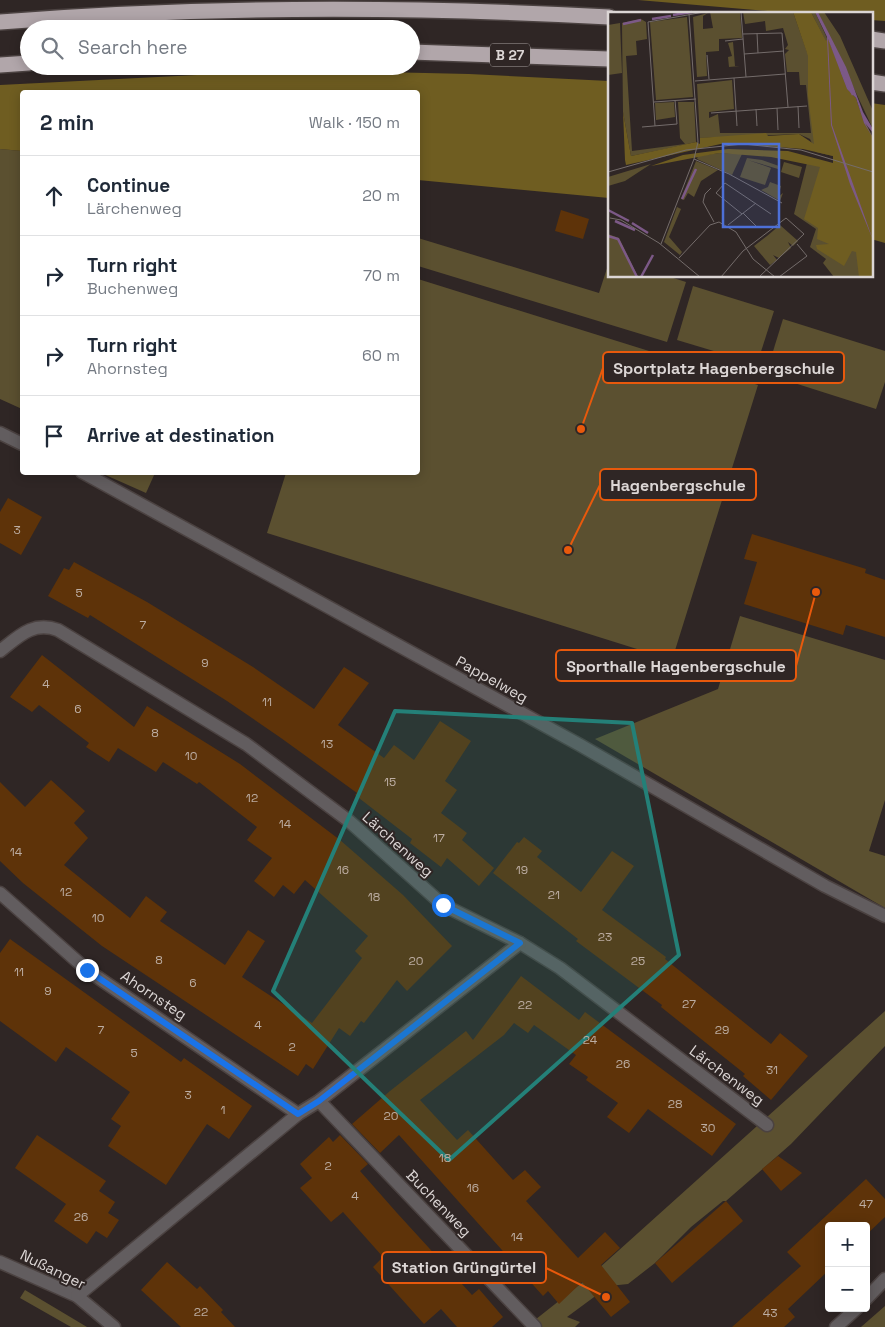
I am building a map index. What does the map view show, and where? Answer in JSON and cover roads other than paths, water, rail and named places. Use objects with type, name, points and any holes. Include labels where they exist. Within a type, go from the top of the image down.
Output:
[{"type":"highway","points":[[28,20],[127,13],[299,9],[455,10],[608,17]]},
{"type":"highway","points":[[0,22],[20,21]]},
{"type":"highway","points":[[872,39],[885,41]]},
{"type":"highway","name":"B 27","points":[[420,52],[608,59]]},
{"type":"highway","points":[[0,65],[20,63]]},
{"type":"highway","points":[[872,82],[885,84]]},
{"type":"street","points":[[0,433],[20,443]]},
{"type":"street","name":"Pappelweg","points":[[87,475],[580,745],[825,886],[885,916]]},
{"type":"street","name":"Lärchenweg","points":[[0,651],[29,630],[38,626],[58,630],[246,744],[349,821],[443,905],[520,943],[560,968],[767,1126]]},
{"type":"street","name":"Ahornsteg","points":[[0,894],[87,970],[298,1114]]},
{"type":"street","points":[[77,1296],[298,1114],[319,1101],[520,943]]},
{"type":"street","name":"Buchenweg","points":[[319,1101],[535,1327]]},
{"type":"street","name":"Nußanger","points":[[0,1262],[77,1296],[114,1327]]},
{"type":"street","points":[[870,1295],[885,1279]]},
{"type":"street","points":[[836,1327],[853,1312]]},
{"type":"place","name":"Sportplatz Hagenbergschule","points":[[581,429]]},
{"type":"place","name":"Hagenbergschule","points":[[568,550]]},
{"type":"place","name":"Sporthalle Hagenbergschule","points":[[816,592]]},
{"type":"place","name":"Station Grüngürtel","points":[[606,1297]]}]
